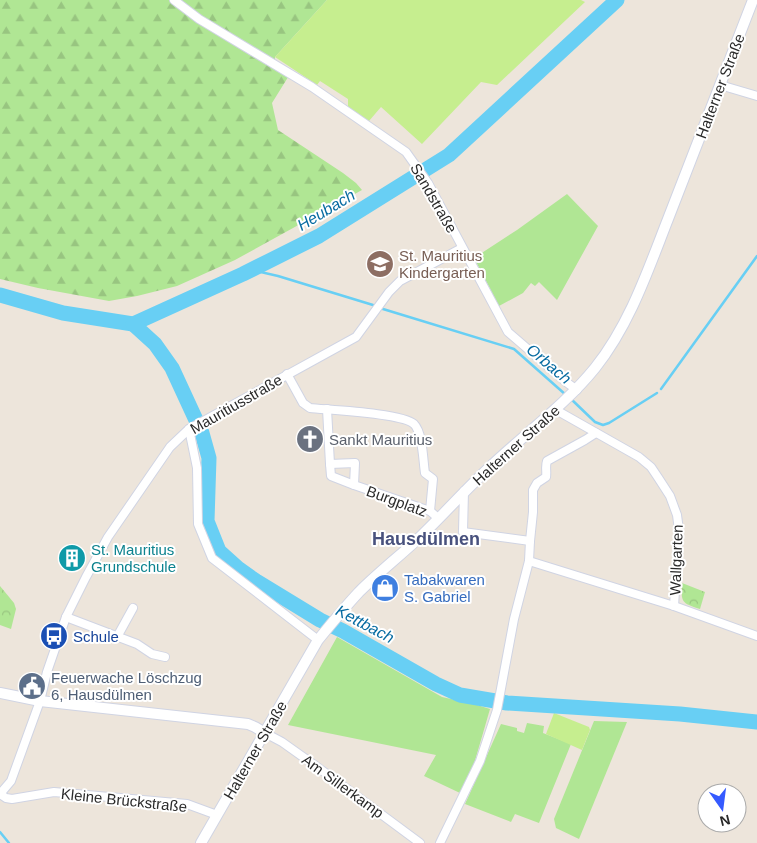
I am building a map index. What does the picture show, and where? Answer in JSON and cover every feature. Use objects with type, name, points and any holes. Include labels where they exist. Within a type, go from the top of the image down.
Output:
[{"type":"main road","name":"Halterner Straße","points":[[201,843],[321,637],[335,619],[363,588],[421,536],[464,491],[575,392],[605,355],[638,294],[676,201],[752,0]]},
{"type":"main road","points":[[0,693],[40,701],[248,724],[265,732]]},
{"type":"street","name":"Sandstraße","points":[[174,0],[199,19],[312,87],[406,152],[428,183],[508,332],[575,392]]},
{"type":"street","points":[[720,85],[757,96]]},
{"type":"street","name":"Mauritiusstraße","points":[[0,794],[10,781],[40,701],[47,672],[66,617],[108,537],[170,447],[191,428],[356,337],[400,281],[462,248]]},
{"type":"street","points":[[287,374],[303,403],[310,408],[393,416],[413,424],[420,433],[424,473],[433,479],[430,511]]},
{"type":"street","points":[[327,410],[330,464]]},
{"type":"street","name":"Wallgarten","points":[[556,410],[639,457],[651,467],[670,496],[677,515],[679,530],[674,606]]},
{"type":"street","points":[[191,428],[197,468],[198,524],[212,558],[321,637]]},
{"type":"street","points":[[440,843],[480,761],[497,710],[514,619],[529,561],[533,490],[537,483],[546,477],[545,466],[547,461],[596,433]]},
{"type":"street","name":"Burgplatz","points":[[354,486],[355,463],[330,464],[332,476],[354,486],[430,511],[438,518]]},
{"type":"street","points":[[464,491],[463,532],[530,541]]},
{"type":"street","name":"Wallgarten","points":[[529,561],[674,606],[757,636]]},
{"type":"street","points":[[117,637],[133,608]]},
{"type":"street","points":[[66,617],[137,644],[152,654],[165,657]]},
{"type":"street","name":"Am Sillerkamp","points":[[265,732],[327,774],[420,843]]},
{"type":"street","name":"Kleine Brückstraße","points":[[0,794],[12,799],[54,792],[187,804],[217,815]]},
{"type":"green space","points":[[0,0],[327,0],[275,57],[275,64],[290,74],[272,103],[278,130],[343,173],[362,190],[235,260],[177,286],[137,296],[109,301],[0,279]]},
{"type":"green space","points":[[327,0],[581,0],[585,2],[497,85],[481,82],[422,144],[381,107],[369,121],[348,108],[348,99],[320,81],[317,85],[275,57]]},
{"type":"green space","points":[[567,194],[598,226],[557,300],[539,282],[535,286],[531,283],[523,293],[499,306],[474,258]]},
{"type":"green space","points":[[682,583],[705,592],[700,609],[684,601],[682,598]]},
{"type":"green space","points":[[0,586],[14,603],[16,609],[11,629],[0,625]]},
{"type":"green space","points":[[337,637],[442,697],[490,709],[474,764],[460,793],[424,776],[436,755],[288,725]]},
{"type":"green space","points":[[554,713],[589,727],[590,730],[582,750],[546,734]]},
{"type":"green space","points":[[594,721],[627,722],[579,839],[556,828],[554,819]]},
{"type":"green space","points":[[527,723],[544,726],[543,733],[571,744],[539,823],[515,814],[511,822],[465,804],[501,724],[517,728],[517,731],[524,733]]},
{"type":"waterway","name":"Heubach","points":[[0,295],[63,313],[133,324],[243,274],[319,236],[449,155],[617,0]]},
{"type":"waterway","name":"Orbach","points":[[661,389],[757,256]]},
{"type":"waterway","name":"Orbach","points":[[252,270],[373,305]]},
{"type":"waterway","name":"Orbach","points":[[383,309],[514,349],[566,395]]},
{"type":"waterway","name":"Kettbach","points":[[133,324],[155,344],[172,368],[202,433],[209,458],[207,521],[219,551],[256,581],[320,620],[436,684],[460,695],[507,703],[680,714],[757,722]]},
{"type":"waterway","name":"Orbach","points":[[570,398],[595,422],[603,425],[657,393]]},
{"type":"waterway","points":[[0,832],[9,843]]},
{"type":"place","name":"St. Mauritius Kindergarten","points":[[380,264]]},
{"type":"place","name":"Sankt Mauritius","points":[[310,439]]},
{"type":"place","name":"St. Mauritius Grundschule","points":[[72,558]]},
{"type":"place","name":"Tabakwaren S. Gabriel","points":[[385,588]]},
{"type":"place","name":"Schule","points":[[54,636]]},
{"type":"place","name":"Feuerwache Löschzug 6, Hausdülmen","points":[[32,686]]},
{"type":"district","name":"Hausdülmen","points":[[426,539]]}]
